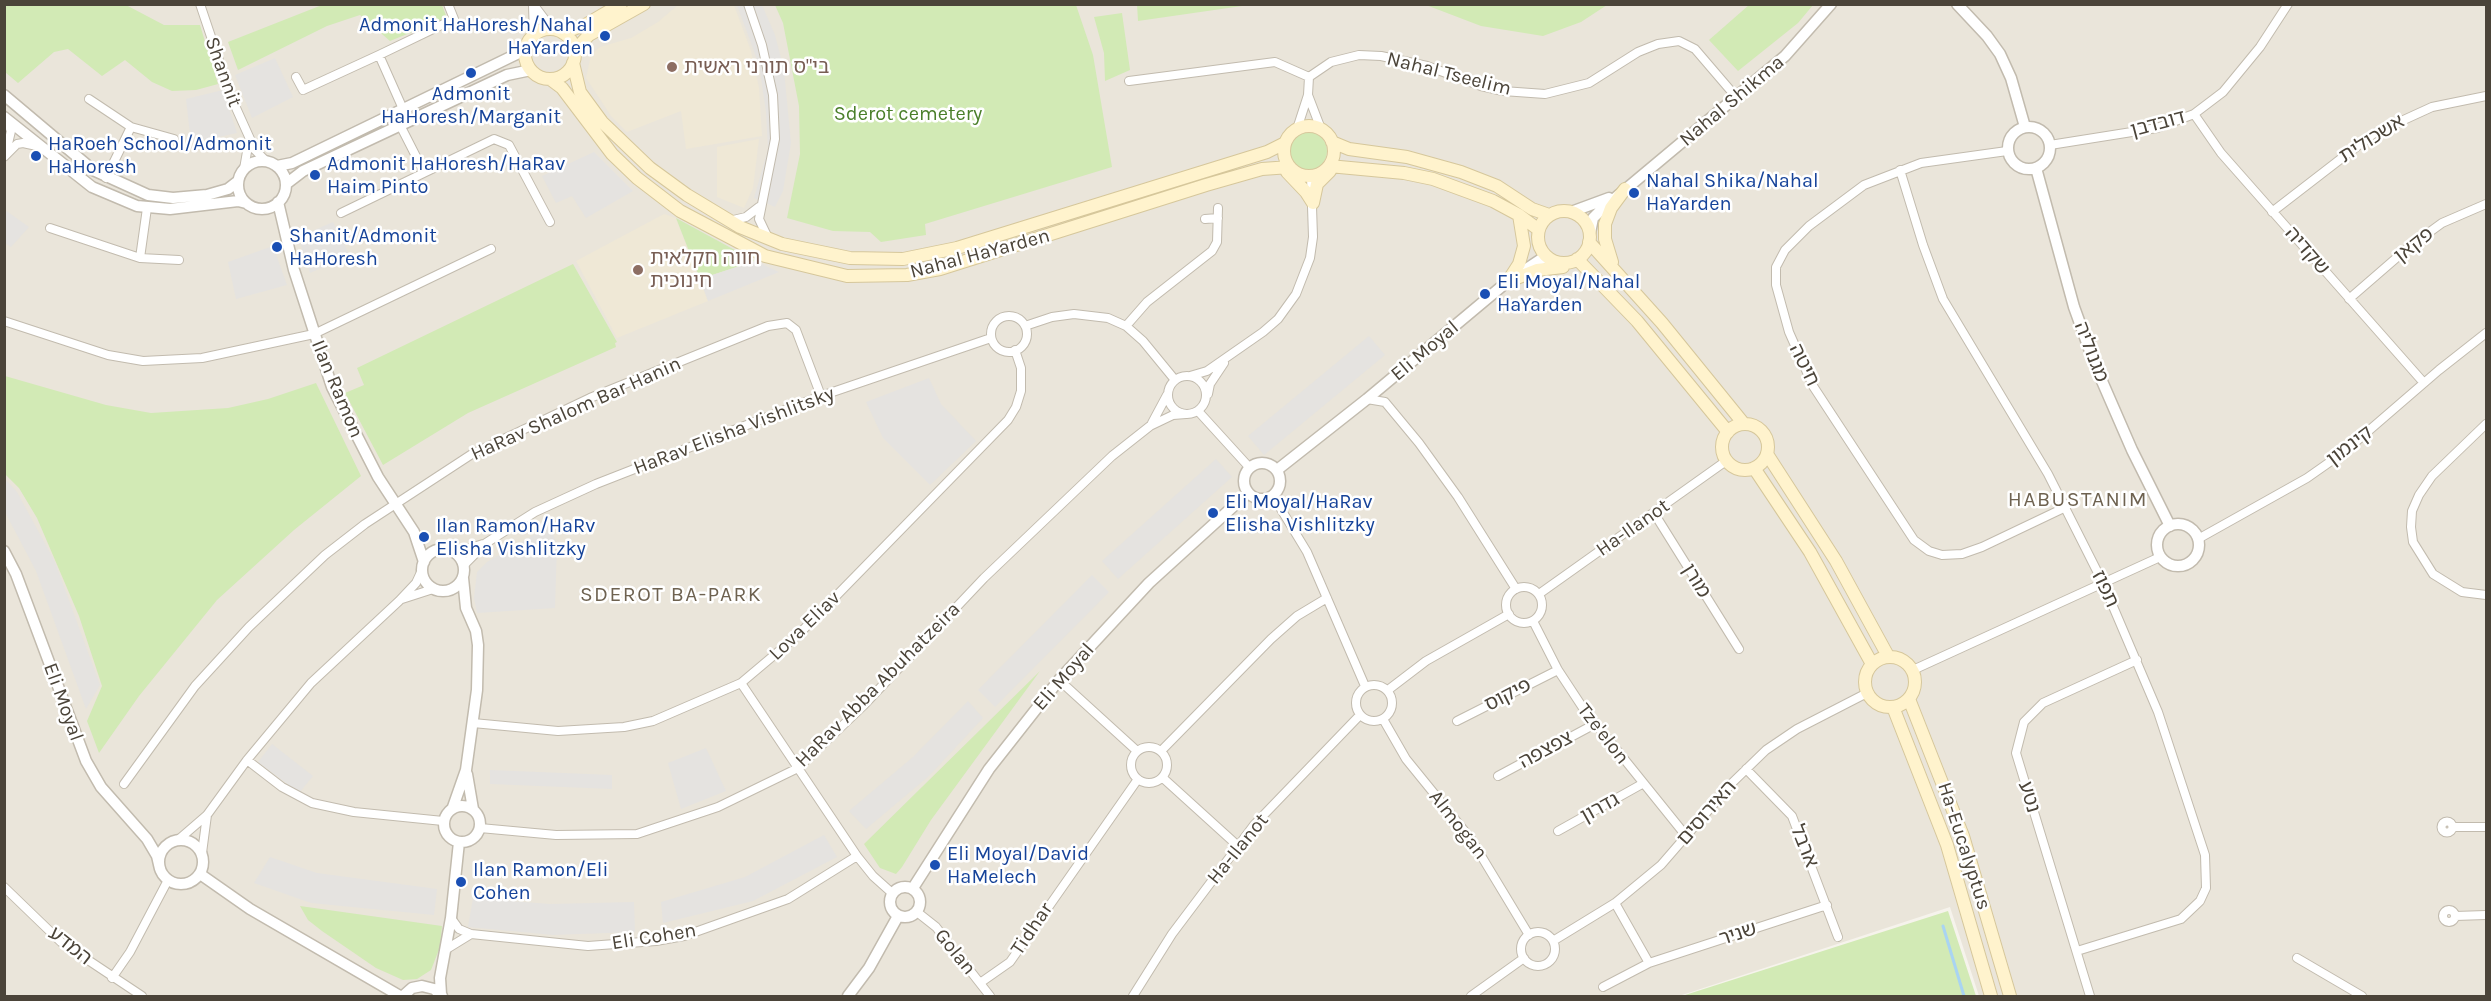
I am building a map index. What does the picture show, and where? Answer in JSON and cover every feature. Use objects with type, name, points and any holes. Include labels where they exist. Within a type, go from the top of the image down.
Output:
[{"type":"main road","points":[[621,4],[587,24],[534,35],[525,50],[531,70],[541,77],[550,79],[564,74],[589,35],[644,4]]},
{"type":"main road","points":[[557,31],[569,38],[574,57]]},
{"type":"main road","name":"Nahal HaYarden","points":[[574,57],[580,92],[602,122],[630,150],[680,191],[729,221],[768,238],[805,251],[850,258],[903,259],[927,256],[1267,152],[1286,143]]},
{"type":"main road","name":"Nahal HaYarden","points":[[550,79],[562,88],[612,154],[637,178],[680,211],[765,256],[847,276],[899,276],[940,269],[1206,184],[1262,169],[1285,167]]},
{"type":"main road","points":[[1313,126],[1322,129],[1332,142],[1334,155],[1332,167],[1317,184],[1313,203],[1285,167],[1286,143],[1297,129],[1313,126]]},
{"type":"main road","points":[[1332,142],[1349,149],[1407,157],[1461,172],[1497,186],[1532,209],[1549,215],[1571,212],[1584,221],[1590,237],[1744,424],[1761,430],[1768,443],[1764,461],[1754,468],[1739,470],[1726,462],[1722,443],[1728,432],[1744,424]]},
{"type":"main road","points":[[1285,167],[1311,176],[1332,167],[1404,172],[1433,179],[1493,201],[1519,215],[1539,230]]},
{"type":"main road","points":[[1617,271],[1607,251],[1605,224],[1611,208],[1625,189]]},
{"type":"main road","points":[[1507,282],[1517,268],[1524,246],[1519,215]]},
{"type":"main road","points":[[1549,215],[1539,230],[1538,244],[1546,256],[1564,263],[1577,259],[1585,251],[1590,237]]},
{"type":"main road","points":[[1577,259],[1637,321],[1728,432]]},
{"type":"main road","points":[[1507,282],[1553,267],[1572,266],[1592,274]]},
{"type":"main road","points":[[1767,454],[1836,561],[1888,657]]},
{"type":"main road","points":[[1754,468],[1810,552],[1872,663]]},
{"type":"main road","points":[[1888,657],[1901,658],[1913,670],[1916,684],[1909,699],[1893,707],[1878,704],[1867,693],[1865,677],[1872,663],[1888,657]]},
{"type":"main road","name":"Ha-Eucalyptus","points":[[1909,699],[1963,836],[2010,996]]},
{"type":"main road","name":"Ha-Eucalyptus","points":[[1893,707],[1947,845],[1991,996]]},
{"type":"street","name":"Shannit","points":[[200,4],[232,99],[249,139],[266,161]]},
{"type":"street","points":[[296,77],[303,90],[454,19],[448,4]]},
{"type":"street","points":[[534,35],[533,4],[557,31]]},
{"type":"street","points":[[748,4],[764,54],[775,117],[772,157],[759,219],[768,238]]},
{"type":"street","name":"Nahal Shikma","points":[[1590,237],[1593,218],[1737,98],[1793,48],[1832,4]]},
{"type":"street","points":[[1957,4],[1987,36],[2000,54],[2011,78],[2025,127]]},
{"type":"street","name":"דובדבן","points":[[2050,145],[2157,128],[2194,114],[2223,92],[2260,47],[2288,4]]},
{"type":"street","name":"Nahal Tseelim","points":[[1309,77],[1331,62],[1359,55],[1381,56],[1436,68],[1482,86],[1503,91],[1545,93],[1568,90],[1589,83],[1638,52],[1658,44],[1679,41],[1695,49],[1737,98]]},
{"type":"street","points":[[277,166],[292,163],[525,50]]},
{"type":"street","points":[[378,55],[403,109]]},
{"type":"street","points":[[1129,81],[1275,62],[1309,77],[1308,95],[1297,129]]},
{"type":"street","points":[[5,118],[92,187],[109,196],[147,208],[197,207],[238,201],[262,209],[278,202],[286,184],[303,171],[507,75],[531,70]]},
{"type":"street","points":[[4,95],[75,156],[106,178],[148,195],[173,198],[207,195],[228,189],[237,182],[243,169],[249,139]]},
{"type":"street","points":[[1308,95],[1322,129]]},
{"type":"street","name":"אשכולית","points":[[2272,212],[2373,134],[2432,107],[2487,96]]},
{"type":"street","points":[[89,99],[131,128],[174,139]]},
{"type":"street","name":"שקדיה","points":[[2194,114],[2221,153],[2424,383]]},
{"type":"street","points":[[4,156],[11,131],[5,118]]},
{"type":"street","points":[[400,125],[424,172]]},
{"type":"street","points":[[2025,127],[2042,131],[2050,145],[2047,159],[2036,168],[2018,166],[2007,151],[2013,133],[2025,127]]},
{"type":"street","points":[[106,178],[131,128]]},
{"type":"street","points":[[341,213],[494,139],[509,145],[550,222]]},
{"type":"street","points":[[4,156],[17,144],[23,143],[45,150]]},
{"type":"street","name":"חיטה","points":[[2007,151],[1921,164],[1864,185],[1809,226],[1785,250],[1776,267],[1776,285],[1799,359],[1813,386],[1914,540],[1942,555],[1962,554],[1982,547],[2066,507]]},
{"type":"street","points":[[243,169],[254,162],[266,161],[277,166],[284,174],[286,184]]},
{"type":"street","name":"מגנוליה","points":[[2036,168],[2074,307],[2095,365],[2132,450],[2170,526]]},
{"type":"street","name":"תפוז","points":[[1900,170],[1923,245],[1943,299],[2066,507],[2103,583],[2137,660],[2180,775],[2205,855],[2206,888],[2200,901],[2181,919],[2076,951]]},
{"type":"street","points":[[1228,358],[1210,384],[1205,403],[1198,411],[1186,414],[1174,409],[1168,397],[1168,391],[1175,380],[1208,371],[1228,358],[1278,319],[1296,294],[1310,258],[1313,237],[1311,176]]},
{"type":"street","points":[[237,182],[239,193],[246,203]]},
{"type":"street","name":"Nahal Shikma","points":[[1571,212],[1605,200],[1625,189]]},
{"type":"street","name":"Ilan Ramon","points":[[278,202],[284,236],[332,387],[351,427],[394,504],[414,532],[423,566]]},
{"type":"street","points":[[729,221],[753,214],[761,204]]},
{"type":"street","name":"פקאן","points":[[2349,299],[2409,247],[2442,223],[2487,204]]},
{"type":"street","points":[[140,258],[147,208]]},
{"type":"street","points":[[1126,326],[1147,302],[1212,251],[1217,242],[1218,208]]},
{"type":"street","name":"Ilan Ramon","points":[[262,209],[284,236]]},
{"type":"street","points":[[1205,219],[1218,218]]},
{"type":"street","points":[[50,228],[140,258],[179,260]]},
{"type":"street","points":[[4,321],[78,347],[143,361],[227,354],[314,334],[491,249]]},
{"type":"street","name":"Eli Moyal","points":[[1277,470],[1367,399],[1507,282],[1546,256]]},
{"type":"street","points":[[1025,326],[1052,316],[1074,314],[1094,315],[1126,326],[1143,341],[1175,380]]},
{"type":"street","points":[[1004,316],[1016,317],[1025,326],[1024,342],[1015,350],[998,348],[991,338],[994,323],[1004,316]]},
{"type":"street","name":"HaRav Shalom Bar Hanin","points":[[124,784],[195,686],[249,627],[325,555],[394,504],[472,453],[590,398],[768,326],[787,323],[796,330],[821,396]]},
{"type":"street","name":"קינמון","points":[[2198,539],[2325,465],[2389,416],[2424,383],[2487,333]]},
{"type":"street","name":"HaRav Elisha Vishlitsky","points":[[464,565],[486,543],[535,512],[596,484],[821,396],[991,338]]},
{"type":"street","name":"Lova Eliav","points":[[474,723],[558,731],[624,727],[662,718],[741,683],[798,635],[1008,420],[1016,407],[1021,391],[1021,368],[1015,350]]},
{"type":"street","points":[[1190,376],[1202,382],[1207,397]]},
{"type":"street","points":[[1385,402],[1386,383]]},
{"type":"street","name":"HaRav Abba Abuhatzeira","points":[[1150,426],[1164,405],[1168,391]]},
{"type":"street","points":[[1367,399],[1385,402],[1419,443],[1458,497],[1515,589]]},
{"type":"street","points":[[1198,411],[1249,467]]},
{"type":"street","name":"HaRav Abba Abuhatzeira","points":[[480,828],[556,835],[638,834],[718,807],[798,768],[863,706],[1048,514],[1112,456],[1150,426],[1173,415],[1186,414]]},
{"type":"street","points":[[2487,424],[2432,476],[2419,495],[2412,511],[2411,527],[2413,542],[2433,574],[2462,592],[2487,595]]},
{"type":"street","name":"Ha-Ilanot","points":[[1539,594],[1726,462]]},
{"type":"street","points":[[1264,463],[1277,470],[1280,482],[1273,496],[1258,500],[1248,493],[1244,479],[1249,467],[1264,463]]},
{"type":"street","name":"Eli Moyal","points":[[913,888],[989,769],[1059,680],[1149,583],[1248,493]]},
{"type":"street","points":[[1273,496],[1307,552],[1365,687]]},
{"type":"street","name":"מורן","points":[[1654,513],[1739,649]]},
{"type":"street","points":[[2184,525],[2190,528],[2198,539],[2196,557],[2187,565],[2175,566],[2160,556],[2158,539],[2170,526],[2184,525]]},
{"type":"street","name":"Ilan Ramon","points":[[414,532],[443,549]]},
{"type":"street","name":"HaRav Elisha Vishlitsky","points":[[443,549],[467,549],[486,543]]},
{"type":"street","points":[[207,815],[202,853],[203,868],[200,874],[185,884],[168,880],[160,869],[163,850],[207,815],[247,760],[311,683],[416,583],[428,556],[443,549],[457,555],[464,565],[466,608],[476,631],[478,645],[474,723],[466,770],[453,807],[444,821]]},
{"type":"street","name":"Eli Moyal","points":[[4,551],[16,574],[86,761],[101,787],[147,839],[157,856],[160,869]]},
{"type":"street","points":[[1913,670],[2160,556]]},
{"type":"street","points":[[423,566],[425,581],[466,608]]},
{"type":"street","points":[[399,601],[438,590],[455,588],[463,578]]},
{"type":"street","points":[[1529,587],[1539,594],[1542,612],[1533,621],[1521,623],[1509,614],[1507,598],[1515,589],[1529,587]]},
{"type":"street","points":[[1161,751],[1271,639],[1297,616],[1327,598]]},
{"type":"street","points":[[1388,690],[1426,661],[1509,614]]},
{"type":"street","name":"Tze'elon","points":[[1533,621],[1558,670],[1595,724],[1687,837]]},
{"type":"street","name":"נטע","points":[[2090,996],[2024,783],[2016,753],[2018,737],[2024,722],[2043,703],[2137,660]]},
{"type":"street","name":"פיקוס","points":[[1457,721],[1558,670]]},
{"type":"street","points":[[1059,680],[1137,752]]},
{"type":"street","points":[[741,683],[857,856],[873,876],[892,893]]},
{"type":"street","points":[[1375,684],[1388,690],[1392,706],[1383,719],[1368,720],[1360,715],[1356,702],[1358,693],[1365,687],[1375,684]]},
{"type":"street","name":"האירוסים","points":[[1553,941],[1615,903],[1661,865],[1746,769],[1766,750],[1797,729],[1867,693]]},
{"type":"street","name":"Ha-Ilanot","points":[[1133,996],[1172,934],[1254,825],[1360,715]]},
{"type":"street","name":"Almogan","points":[[1383,719],[1406,759],[1472,839],[1529,935]]},
{"type":"street","name":"צפצפה","points":[[1498,776],[1595,724]]},
{"type":"street","points":[[1150,747],[1161,751],[1168,762],[1163,778],[1149,783],[1138,779],[1131,764],[1137,752],[1150,747]]},
{"type":"street","points":[[247,760],[282,787],[312,803],[354,812],[444,821]]},
{"type":"street","name":"ארבל","points":[[1746,769],[1779,800],[1792,816],[1838,937]]},
{"type":"street","points":[[444,821],[449,837],[459,842],[474,837],[480,828],[479,818],[473,809],[466,770]]},
{"type":"street","points":[[1163,778],[1238,846]]},
{"type":"street","name":"Tidhar","points":[[980,983],[1010,962],[1138,779]]},
{"type":"street","name":"גדרון","points":[[1558,831],[1642,784]]},
{"type":"street","points":[[453,807],[463,805],[473,809]]},
{"type":"street","points":[[2453,827],[2487,827]]},
{"type":"street","points":[[147,839],[192,843],[202,853]]},
{"type":"street","points":[[441,995],[443,962],[451,918],[459,842]]},
{"type":"street","name":"Eli Cohen","points":[[471,934],[588,946],[684,936],[788,899],[857,856]]},
{"type":"street","points":[[200,874],[250,909],[401,996],[412,988],[422,986],[429,986],[441,995]]},
{"type":"street","points":[[112,978],[130,952],[168,880]]},
{"type":"street","name":"המדע","points":[[4,887],[61,942],[142,996]]},
{"type":"street","points":[[900,888],[913,888],[920,901],[917,912],[909,917],[898,916],[890,907],[892,893],[900,888]]},
{"type":"street","points":[[1615,903],[1649,963]]},
{"type":"street","name":"שניר","points":[[1603,987],[1649,963],[1827,905]]},
{"type":"street","name":"Golan","points":[[917,912],[936,927],[990,996]]},
{"type":"street","points":[[2455,916],[2487,915]]},
{"type":"street","points":[[848,996],[869,968],[898,916]]},
{"type":"street","points":[[451,918],[459,929],[471,934]]},
{"type":"street","points":[[1543,933],[1553,941],[1554,955],[1547,964],[1532,966],[1524,958],[1521,948],[1529,935],[1543,933]]},
{"type":"street","points":[[445,950],[471,934]]},
{"type":"street","points":[[1471,996],[1524,958]]},
{"type":"street","points":[[2297,958],[2362,996]]},
{"type":"street","points":[[422,986],[438,971],[443,962]]},
{"type":"shaded area","name":"בי\"ס תורני ראשית","points":[[679,4],[734,5],[751,51],[759,88],[762,136],[686,149],[681,111],[627,132],[611,116],[586,78],[591,55],[600,47],[631,38],[658,22]]},
{"type":"shaded area","points":[[5,5],[2486,5],[2486,996],[1979,996],[1950,907],[1679,996],[5,996]]},
{"type":"shaded area","points":[[737,5],[762,5],[775,35],[784,70],[791,143],[783,191],[775,207],[754,198],[768,149],[766,112],[759,65]]},
{"type":"shaded area","points":[[275,58],[293,97],[252,118],[235,75]]},
{"type":"shaded area","points":[[223,90],[237,133],[191,143],[186,99]]},
{"type":"shaded area","points":[[759,139],[753,188],[744,208],[717,197],[717,147]]},
{"type":"shaded area","points":[[594,152],[633,191],[586,218],[572,196],[556,203],[542,176]]},
{"type":"shaded area","points":[[5,210],[29,227],[11,247],[5,243]]},
{"type":"shaded area","name":"חווה חקלאית חינוכית","points":[[664,214],[676,218],[708,301],[617,338],[576,261]]},
{"type":"shaded area","points":[[333,222],[350,256],[310,273],[298,237]]},
{"type":"shaded area","points":[[273,246],[287,285],[236,299],[228,262]]},
{"type":"shaded area","points":[[755,261],[779,272],[708,301],[700,279]]},
{"type":"shaded area","points":[[1369,336],[1385,355],[1264,455],[1248,436]]},
{"type":"shaded area","points":[[929,378],[941,404],[976,441],[930,485],[883,438],[866,402]]},
{"type":"shaded area","points":[[1216,459],[1232,477],[1118,579],[1102,561]]},
{"type":"shaded area","points":[[4,478],[17,492],[55,562],[100,685],[86,709],[36,571],[5,512]]},
{"type":"shaded area","points":[[549,526],[557,544],[555,608],[477,613],[474,598],[477,572],[487,562]]},
{"type":"shaded area","points":[[1092,575],[1109,592],[995,707],[978,690]]},
{"type":"shaded area","points":[[968,701],[983,718],[929,776],[866,829],[849,811],[913,757]]},
{"type":"shaded area","points":[[272,744],[313,776],[299,793],[258,762]]},
{"type":"shaded area","points":[[706,748],[726,791],[681,809],[668,763]]},
{"type":"shaded area","points":[[490,770],[612,775],[612,789],[490,784]]},
{"type":"shaded area","points":[[824,835],[837,857],[753,901],[663,923],[661,902],[745,877]]},
{"type":"shaded area","points":[[270,857],[317,873],[437,889],[434,915],[311,903],[254,883]]},
{"type":"shaded area","points":[[473,898],[550,904],[634,902],[635,932],[553,935],[468,927]]},
{"type":"green space","points":[[5,4],[126,5],[164,25],[200,25],[218,84],[196,90],[172,91],[152,82],[125,60],[102,76],[68,49],[54,52],[18,83],[5,72]]},
{"type":"green space","points":[[1137,4],[1249,4],[1249,5],[1138,21]]},
{"type":"green space","points":[[322,5],[442,5],[447,18],[390,41],[360,15],[327,26],[238,70],[228,42]]},
{"type":"green space","name":"Sderot cemetery","points":[[775,5],[1076,5],[1093,55],[1112,167],[925,224],[926,235],[881,242],[870,232],[833,231],[787,218],[800,154],[799,106],[783,23]]},
{"type":"green space","points":[[1426,5],[1607,5],[1581,22],[1543,36],[1481,26]]},
{"type":"green space","points":[[1749,5],[1813,5],[1798,23],[1738,71],[1709,40]]},
{"type":"green space","points":[[1122,13],[1130,70],[1105,81],[1104,53],[1094,17]]},
{"type":"green space","points":[[1308,132],[1321,138],[1327,151],[1321,164],[1308,170],[1295,164],[1289,151],[1295,138]]},
{"type":"green space","points":[[676,218],[755,261],[700,279]]},
{"type":"green space","points":[[573,264],[617,342],[616,347],[468,413],[383,465],[345,393],[364,385],[357,368]]},
{"type":"green space","points":[[5,376],[106,405],[151,413],[228,408],[268,399],[316,383],[361,476],[294,530],[217,600],[139,696],[99,753],[87,721],[102,686],[79,616],[37,518],[19,488],[5,474]]},
{"type":"green space","points":[[1040,671],[931,820],[902,867],[896,874],[880,868],[864,844]]},
{"type":"green space","points":[[300,906],[442,926],[440,947],[431,970],[417,979],[403,980],[376,968],[322,931],[308,920]]},
{"type":"green space","points":[[1948,911],[1976,996],[1682,996]]},
{"type":"waterway","points":[[1943,926],[1964,996]]},
{"type":"place","name":"Admonit HaHoresh/Nahal HaYarden","points":[[605,36]]},
{"type":"place","name":"בי\"ס תורני ראשית","points":[[672,67]]},
{"type":"place","name":"Admonit HaHoresh/Marganit","points":[[471,73]]},
{"type":"place","name":"HaRoeh School/Admonit HaHoresh","points":[[36,156]]},
{"type":"place","name":"Admonit HaHoresh/HaRav Haim Pinto","points":[[315,175]]},
{"type":"place","name":"Nahal Shika/Nahal HaYarden","points":[[1634,193]]},
{"type":"place","name":"Shanit/Admonit HaHoresh","points":[[277,247]]},
{"type":"place","name":"חווה חקלאית חינוכית","points":[[638,270]]},
{"type":"place","name":"Eli Moyal/Nahal HaYarden","points":[[1485,294]]},
{"type":"place","name":"Eli Moyal/HaRav Elisha Vishlitzky","points":[[1213,513]]},
{"type":"place","name":"Ilan Ramon/HaRv Elisha Vishlitzky","points":[[424,537]]},
{"type":"place","name":"Eli Moyal/David HaMelech","points":[[935,865]]},
{"type":"place","name":"Ilan Ramon/Eli Cohen","points":[[461,882]]},
{"type":"district","name":"HABUSTANIM","points":[[2078,500]]},
{"type":"district","name":"SDEROT BA-PARK","points":[[671,595]]}]
